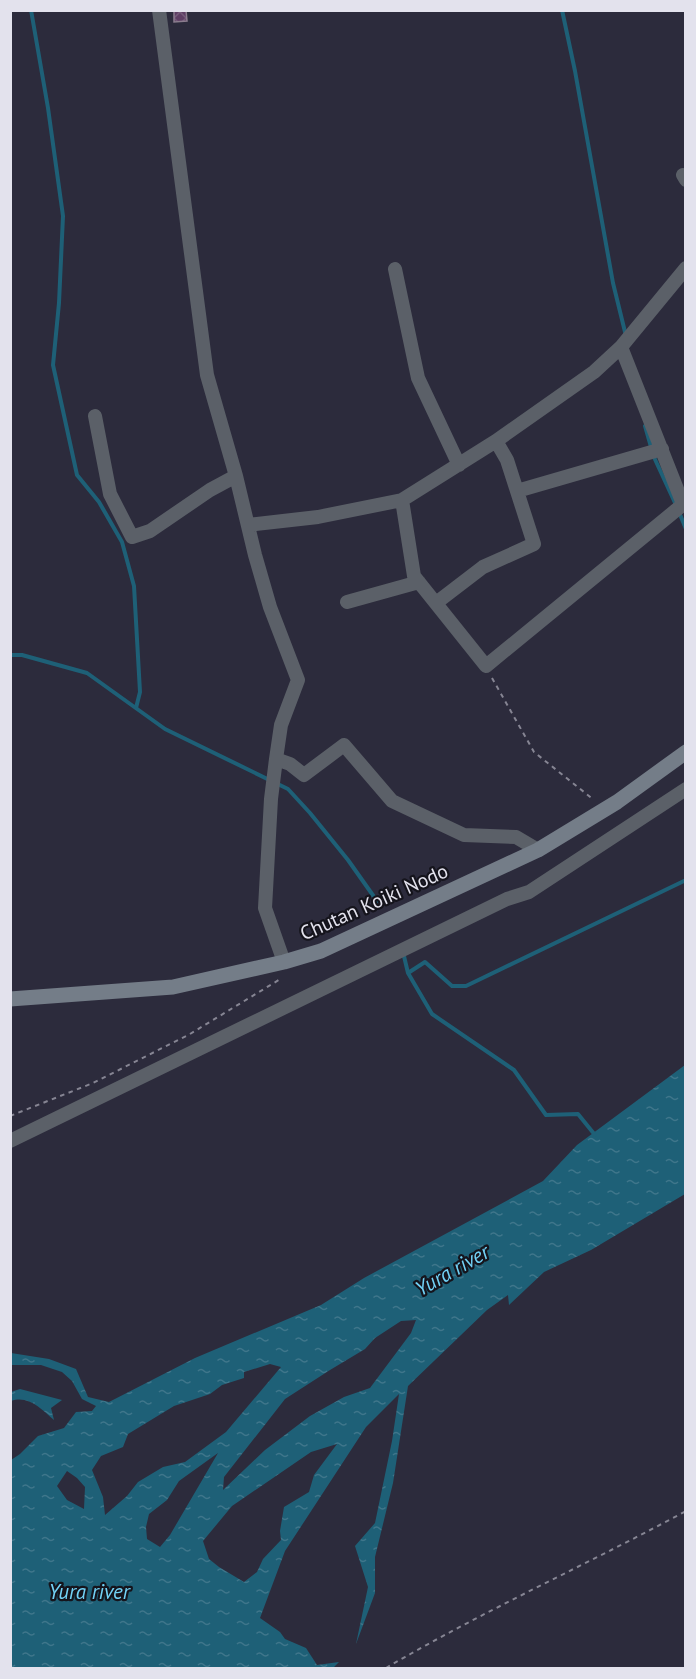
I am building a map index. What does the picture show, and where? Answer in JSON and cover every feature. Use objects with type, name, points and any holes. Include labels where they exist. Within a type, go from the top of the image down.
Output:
[{"type":"street","points":[[159,10],[207,375],[270,606],[298,680],[281,725],[275,765],[265,909],[285,969]]},
{"type":"street","points":[[248,525],[318,517],[402,500],[496,441],[594,372],[621,347],[686,268]]},
{"type":"street","points":[[395,269],[418,378],[459,465]]},
{"type":"street","points":[[402,500],[414,576],[486,666],[685,503],[621,347]]},
{"type":"street","points":[[95,416],[110,494],[132,537],[150,531],[210,490],[236,476]]},
{"type":"street","points":[[436,603],[483,567],[534,544],[507,460],[496,441]]},
{"type":"street","points":[[517,491],[662,449]]},
{"type":"street","points":[[347,602],[419,582]]},
{"type":"street","points":[[275,765],[290,764],[304,776],[344,745],[392,801],[464,835],[516,837],[538,850]]},
{"type":"street","name":"Chutan Koiki Nodo","points":[[10,999],[173,987],[285,969],[538,850],[604,811],[686,752]]},
{"type":"street","points":[[10,1141],[507,899],[529,892],[686,789]]},
{"type":"path","points":[[486,666],[534,753],[589,795],[604,811]]},
{"type":"path","points":[[10,1116],[93,1083],[190,1034],[285,969]]},
{"type":"path","points":[[386,1668],[438,1638],[686,1511]]},
{"type":"water","name":"Yura river","points":[[685,1065],[685,1194],[591,1250],[544,1272],[509,1305],[508,1295],[487,1310],[408,1386],[393,1483],[375,1557],[375,1593],[356,1644],[368,1587],[355,1546],[375,1523],[399,1394],[366,1427],[285,1551],[260,1618],[280,1632],[285,1639],[306,1648],[317,1665],[339,1662],[333,1668],[11,1668],[11,1460],[38,1436],[64,1428],[76,1412],[92,1411],[96,1406],[82,1399],[72,1381],[62,1372],[41,1365],[11,1365],[11,1353],[49,1359],[76,1369],[88,1397],[109,1402],[195,1358],[321,1305],[364,1278],[543,1181],[577,1145]],"holes":[[[416,1320],[411,1333],[370,1388],[344,1397],[310,1416],[265,1450],[223,1490],[224,1477],[285,1399],[365,1349],[375,1338],[401,1321]],[[270,1364],[281,1367],[226,1432],[185,1462],[163,1467],[138,1482],[127,1496],[105,1515],[103,1497],[92,1470],[101,1456],[123,1447],[128,1434],[174,1406],[210,1394],[222,1385],[244,1378],[244,1372]],[[337,1444],[314,1475],[309,1492],[284,1507],[280,1531],[281,1540],[263,1559],[257,1572],[244,1582],[209,1559],[203,1541],[232,1506],[311,1452]],[[218,1453],[170,1535],[160,1547],[147,1539],[146,1527],[149,1514],[167,1500],[179,1481]],[[67,1471],[77,1478],[85,1487],[84,1509],[67,1500],[57,1486]]]},
{"type":"water","points":[[20,1389],[62,1400],[51,1408],[54,1420],[29,1401],[11,1401],[11,1392]]},
{"type":"building","points":[[174,10],[186,10],[187,21],[174,22]]},
{"type":"waterway","points":[[31,10],[63,216],[59,303],[53,365],[77,475],[99,502],[122,542],[134,586],[140,692],[136,708]]},
{"type":"waterway","points":[[562,10],[613,283],[626,336]]},
{"type":"waterway","points":[[645,426],[651,447]]},
{"type":"waterway","points":[[653,455],[676,505]]},
{"type":"waterway","points":[[679,512],[686,529]]},
{"type":"waterway","points":[[10,655],[22,655],[87,673],[165,729],[288,789],[348,860],[377,901]]},
{"type":"waterway","points":[[408,973],[425,962],[452,986],[466,986],[686,880]]},
{"type":"waterway","points":[[403,952],[408,973],[432,1014],[514,1070],[546,1115],[578,1114],[595,1135]]}]
